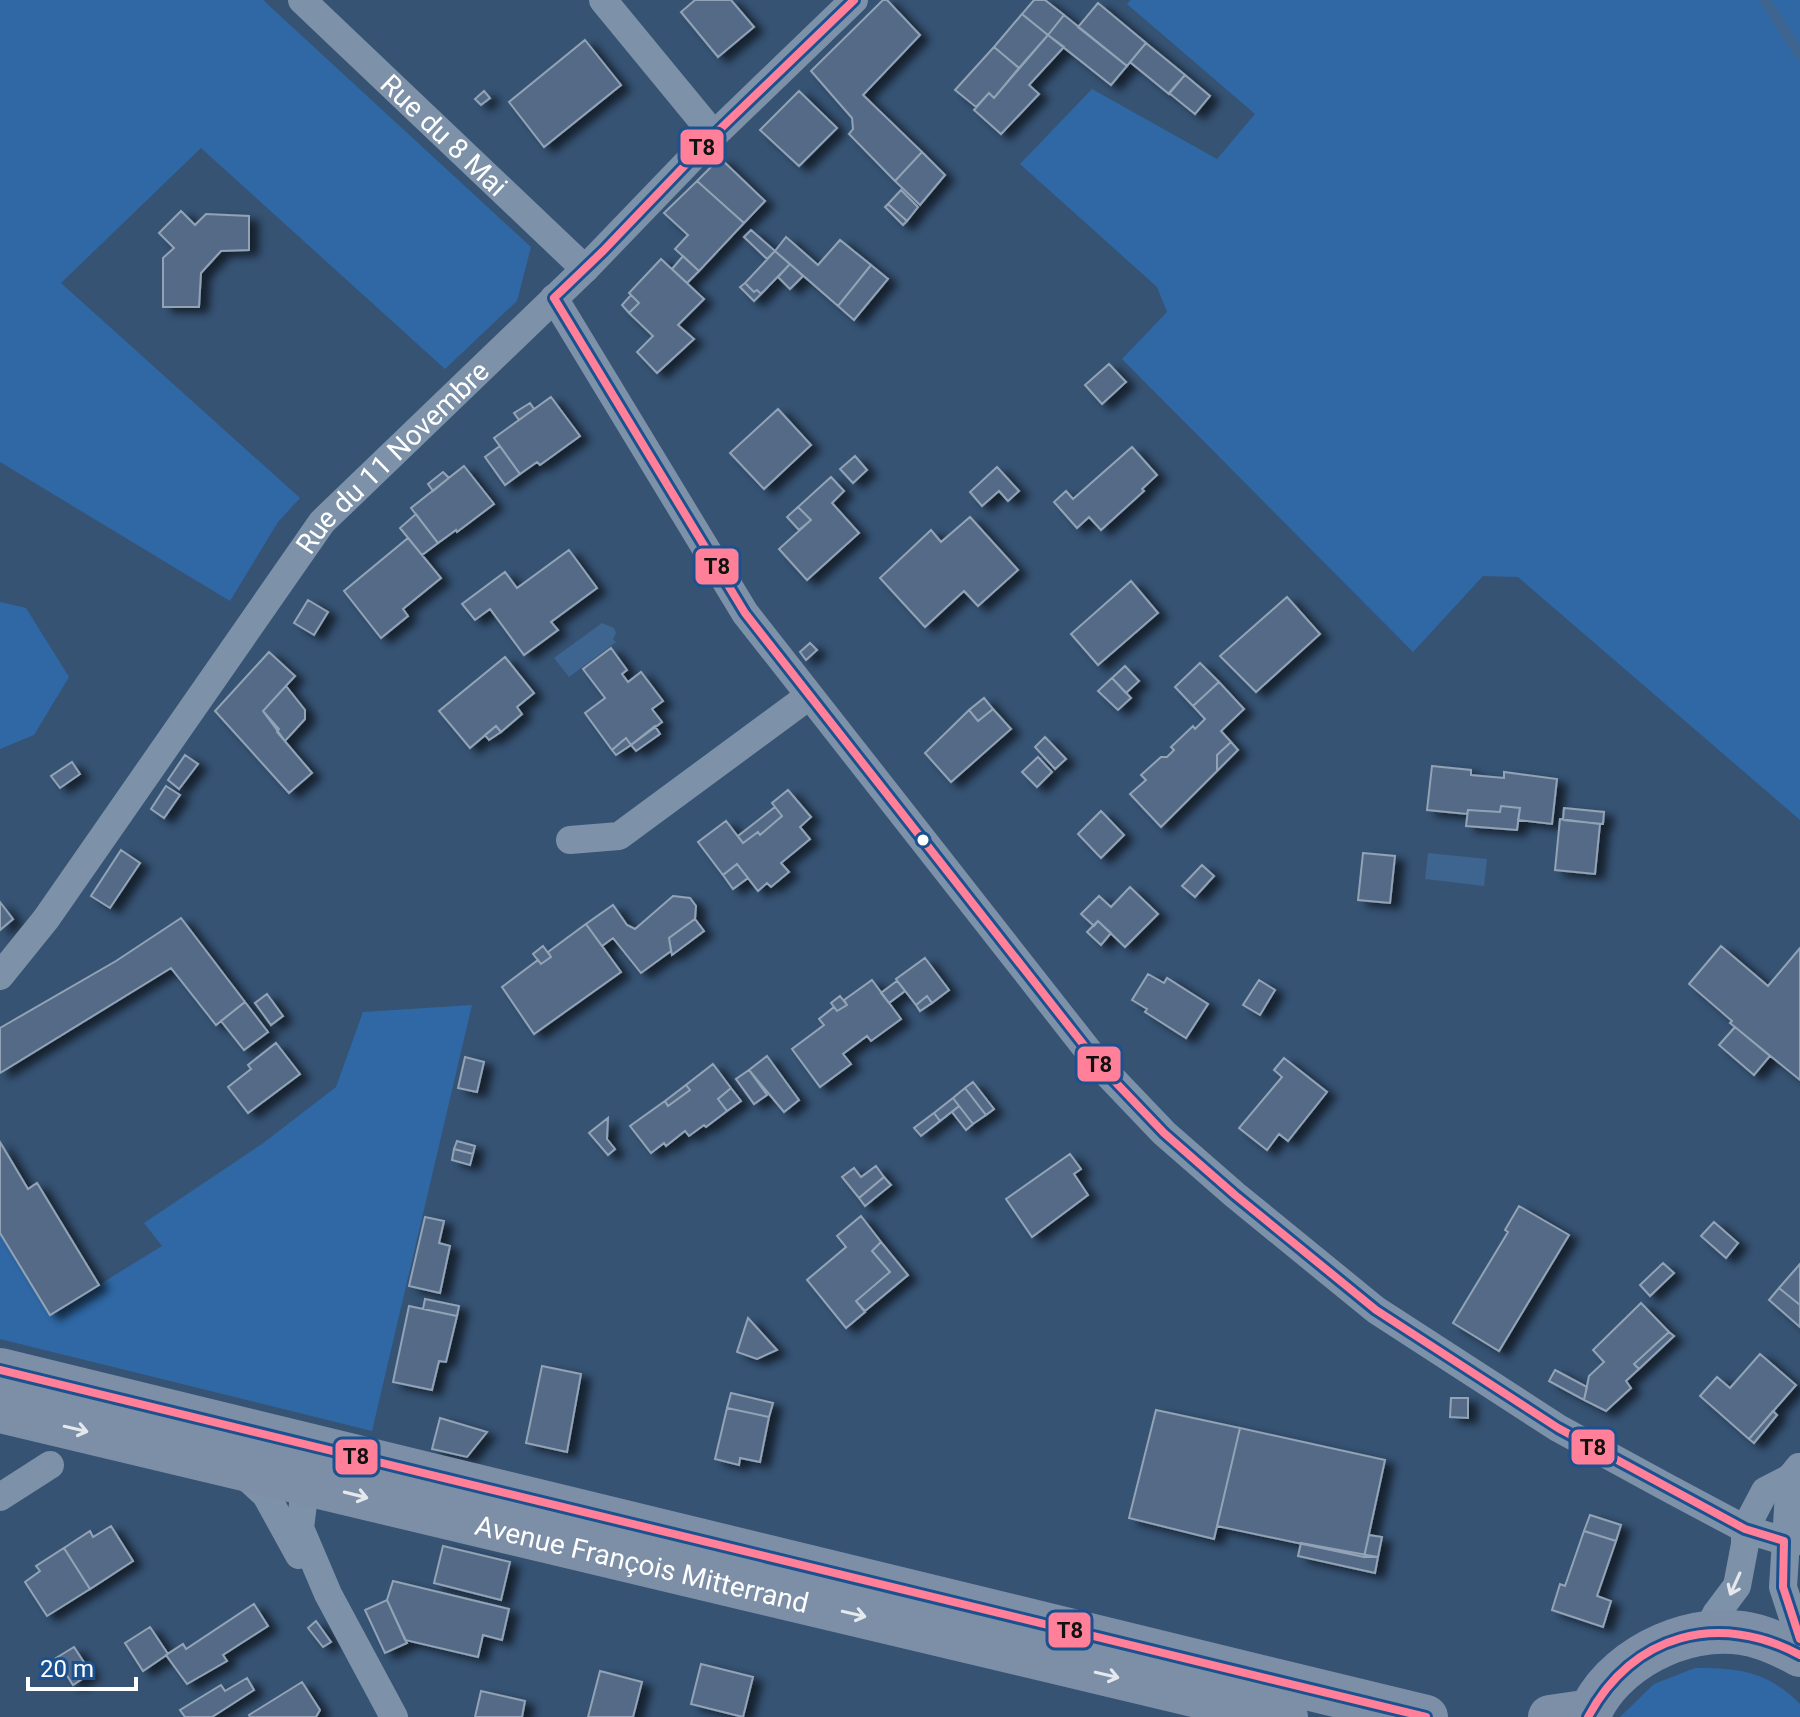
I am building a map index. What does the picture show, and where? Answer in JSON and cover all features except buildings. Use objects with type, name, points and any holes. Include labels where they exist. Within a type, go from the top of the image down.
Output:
[{"type":"main road","name":"Avenue François Mitterrand","points":[[0,1370],[1426,1717]]},
{"type":"main road","name":"Avenue François Mitterrand","points":[[0,1411],[1286,1717]]},
{"type":"main road","points":[[1576,1715],[1620,1672],[1660,1645],[1707,1632],[1742,1633],[1776,1642],[1800,1655]]},
{"type":"street","name":"Rue du 8 Mai","points":[[302,0],[585,269]]},
{"type":"street","points":[[603,0],[714,135]]},
{"type":"street","name":"Rue du 11 Novembre","points":[[0,976],[46,919],[322,522],[585,269],[714,135],[854,0]]},
{"type":"street","points":[[554,298],[745,613],[1101,1067],[1164,1133],[1376,1310],[1558,1428],[1745,1529],[1792,1541]]},
{"type":"street","points":[[570,840],[619,836],[809,696]]},
{"type":"street","points":[[0,1497],[50,1465]]},
{"type":"street","points":[[234,1467],[266,1495],[305,1565],[328,1594]]},
{"type":"street","points":[[1707,1632],[1737,1586],[1745,1529],[1765,1491],[1795,1472]]},
{"type":"street","points":[[1795,1472],[1790,1501],[1792,1541],[1783,1587],[1800,1639]]},
{"type":"street","points":[[310,1484],[300,1528],[328,1594],[394,1717]]},
{"type":"shaded area","points":[[0,0],[263,0],[531,247],[517,301],[445,369],[201,148],[61,283],[300,498],[278,522],[230,601],[0,462]]},
{"type":"shaded area","points":[[1131,0],[1800,0],[1800,820],[1518,577],[1483,576],[1413,652],[1122,359],[1167,312],[1157,287],[1020,164],[1092,89],[1217,159],[1255,114],[1127,4]]},
{"type":"shaded area","points":[[0,602],[26,608],[69,677],[34,735],[0,749]]},
{"type":"shaded area","points":[[602,623],[614,628],[616,633],[613,639],[616,642],[569,677],[554,658]]},
{"type":"shaded area","points":[[1428,853],[1487,859],[1484,886],[1425,879]]},
{"type":"shaded area","points":[[472,1005],[372,1431],[0,1339],[0,1233],[50,1315],[162,1246],[144,1223],[262,1144],[336,1087],[363,1012]]},
{"type":"shaded area","points":[[1695,1668],[1739,1671],[1764,1678],[1800,1704],[1800,1717],[1620,1717],[1654,1684]]},
{"type":"waterway","points":[[1765,0],[1800,55]]},
{"type":"transit line","name":"T8","points":[[554,298],[714,135],[854,0]]},
{"type":"transit line","name":"T8","points":[[554,298],[745,613],[1101,1067],[1164,1133],[1376,1310],[1558,1428],[1745,1529],[1784,1541],[1783,1587],[1800,1639]]},
{"type":"transit line","name":"T8","points":[[0,1370],[1426,1717]]},
{"type":"transit line","name":"T8","points":[[1588,1717],[1606,1689],[1628,1666],[1653,1649],[1680,1638],[1709,1633],[1739,1634],[1800,1655]]}]
